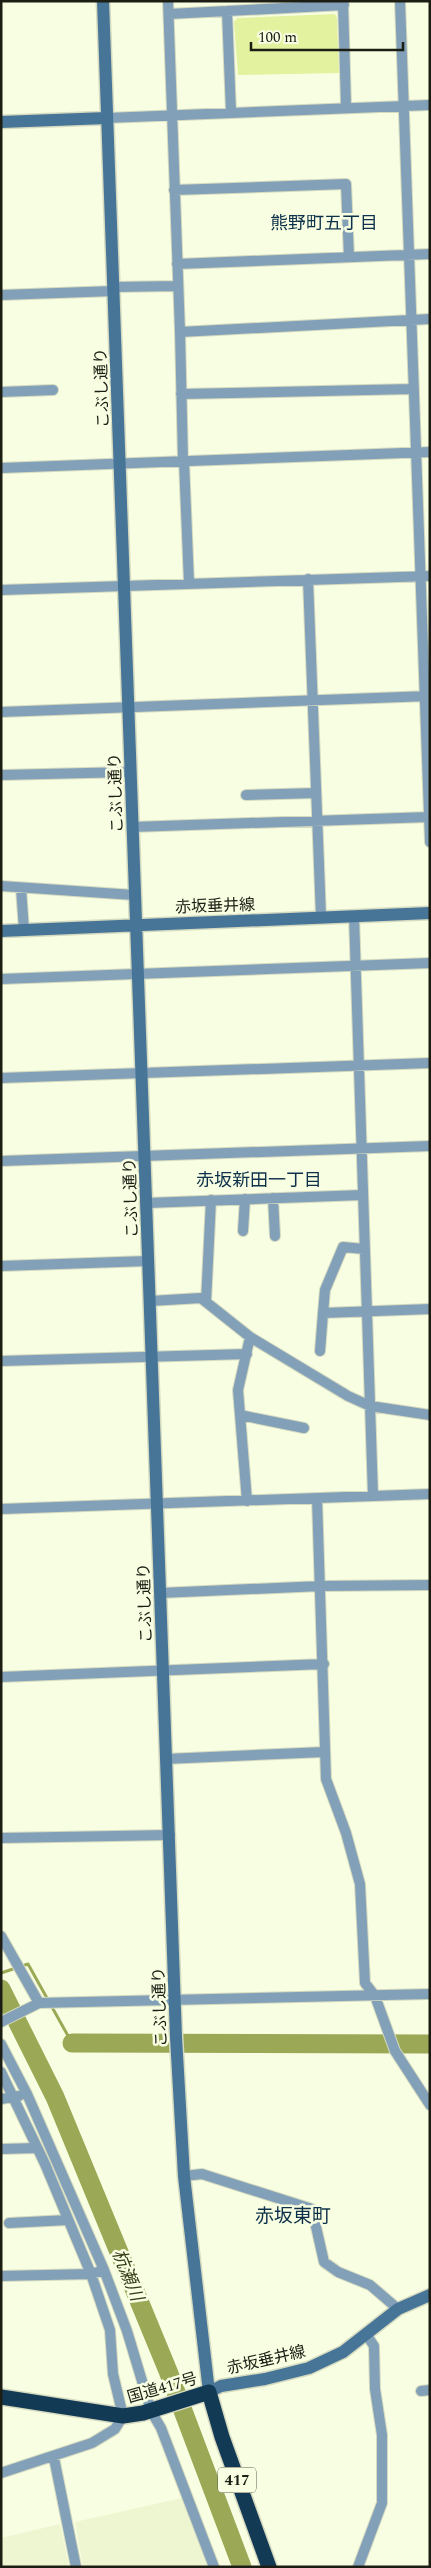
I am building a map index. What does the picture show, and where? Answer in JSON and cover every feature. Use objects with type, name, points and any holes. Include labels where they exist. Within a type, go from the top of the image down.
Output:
[{"type":"highway","name":"国道417号","points":[[2,2394],[123,2416],[151,2411],[210,2392],[222,2436],[269,2567]]},
{"type":"street","name":"こぶし通り","points":[[102,1],[114,289],[135,925],[147,1203],[165,1759],[170,1835],[176,2052],[184,2176],[210,2392]]},
{"type":"street","points":[[168,1],[189,583]]},
{"type":"street","points":[[400,1],[412,389],[424,576],[430,842]]},
{"type":"street","points":[[169,14],[343,3],[346,106]]},
{"type":"street","points":[[227,11],[231,112]]},
{"type":"street","points":[[1,122],[346,106],[430,105]]},
{"type":"street","points":[[174,190],[346,184],[349,257]]},
{"type":"street","points":[[177,264],[430,254]]},
{"type":"street","points":[[1,295],[178,286]]},
{"type":"street","points":[[180,332],[430,319]]},
{"type":"street","points":[[181,394],[412,389]]},
{"type":"street","points":[[1,392],[53,390]]},
{"type":"street","points":[[1,468],[430,452]]},
{"type":"street","points":[[1,590],[424,576]]},
{"type":"street","points":[[308,580],[321,918]]},
{"type":"street","points":[[1,712],[427,696]]},
{"type":"street","points":[[1,776],[130,772]]},
{"type":"street","points":[[246,795],[316,793]]},
{"type":"street","points":[[132,827],[429,817]]},
{"type":"street","points":[[1,886],[134,895]]},
{"type":"street","points":[[21,888],[24,930]]},
{"type":"street","name":"赤坂垂井線","points":[[1,931],[430,913]]},
{"type":"street","points":[[354,916],[373,1496]]},
{"type":"street","points":[[1,979],[430,963]]},
{"type":"street","points":[[1,1078],[430,1063]]},
{"type":"street","points":[[1,1162],[430,1146]]},
{"type":"street","points":[[147,1203],[362,1195]]},
{"type":"street","points":[[272,1198],[275,1236]]},
{"type":"street","points":[[243,1231],[245,1199]]},
{"type":"street","points":[[206,1302],[211,1200]]},
{"type":"street","points":[[320,1351],[325,1290],[344,1247],[364,1249]]},
{"type":"street","points":[[1,1266],[148,1261]]},
{"type":"street","points":[[150,1301],[202,1298],[250,1337],[348,1396],[370,1406],[430,1415]]},
{"type":"street","points":[[323,1313],[430,1309]]},
{"type":"street","points":[[247,1501],[238,1390],[250,1337]]},
{"type":"street","points":[[1,1361],[246,1354]]},
{"type":"street","points":[[240,1415],[304,1428]]},
{"type":"street","points":[[1,1509],[430,1494]]},
{"type":"street","points":[[318,1498],[326,1779],[346,1833],[360,1884],[365,1983],[374,1996],[395,2051],[430,2105]]},
{"type":"street","points":[[160,1593],[321,1586],[430,1585]]},
{"type":"street","points":[[1,1677],[324,1664]]},
{"type":"street","points":[[165,1759],[324,1752]]},
{"type":"street","points":[[1,1838],[170,1835]]},
{"type":"street","points":[[1,1936],[43,2004]]},
{"type":"street","points":[[1,2022],[43,2004],[430,1994]]},
{"type":"street","points":[[1,2044],[27,2094],[104,2270],[127,2331],[151,2411],[161,2428],[214,2567]]},
{"type":"street","points":[[1,2072],[37,2148],[91,2274],[110,2330],[113,2374],[123,2416],[115,2429],[92,2443],[54,2458],[1,2473]]},
{"type":"street","points":[[1,2099],[27,2094]]},
{"type":"street","points":[[1,2148],[37,2148]]},
{"type":"street","points":[[184,2176],[202,2174],[312,2209],[324,2262],[338,2272],[370,2284],[398,2308]]},
{"type":"street","points":[[9,2223],[68,2220]]},
{"type":"street","points":[[1,2276],[91,2274],[104,2270]]},
{"type":"street","name":"赤坂垂井線","points":[[210,2392],[221,2386],[265,2379],[309,2368],[343,2352],[398,2308],[430,2295]]},
{"type":"street","points":[[358,2567],[358,2560],[382,2503],[382,2435],[375,2389],[374,2346],[366,2334]]},
{"type":"street","points":[[54,2458],[76,2567]]},
{"type":"shaded area","points":[[182,2498],[209,2567],[83,2567],[75,2522]]},
{"type":"shaded area","points":[[60,2524],[69,2567],[1,2567],[1,2538]]},
{"type":"green space","points":[[335,14],[337,18],[339,73],[238,75],[234,22],[237,18]]},
{"type":"waterway","points":[[1,1973],[28,1964],[72,2043]]},
{"type":"waterway","name":"杭瀬川","points":[[1,1989],[55,2097],[168,2371],[242,2567]]},
{"type":"waterway","points":[[72,2043],[430,2044]]},
{"type":"district","name":"熊野町五丁目","points":[[324,223]]},
{"type":"district","name":"赤坂新田一丁目","points":[[259,1180]]},
{"type":"district","name":"赤坂東町","points":[[293,2215]]}]
